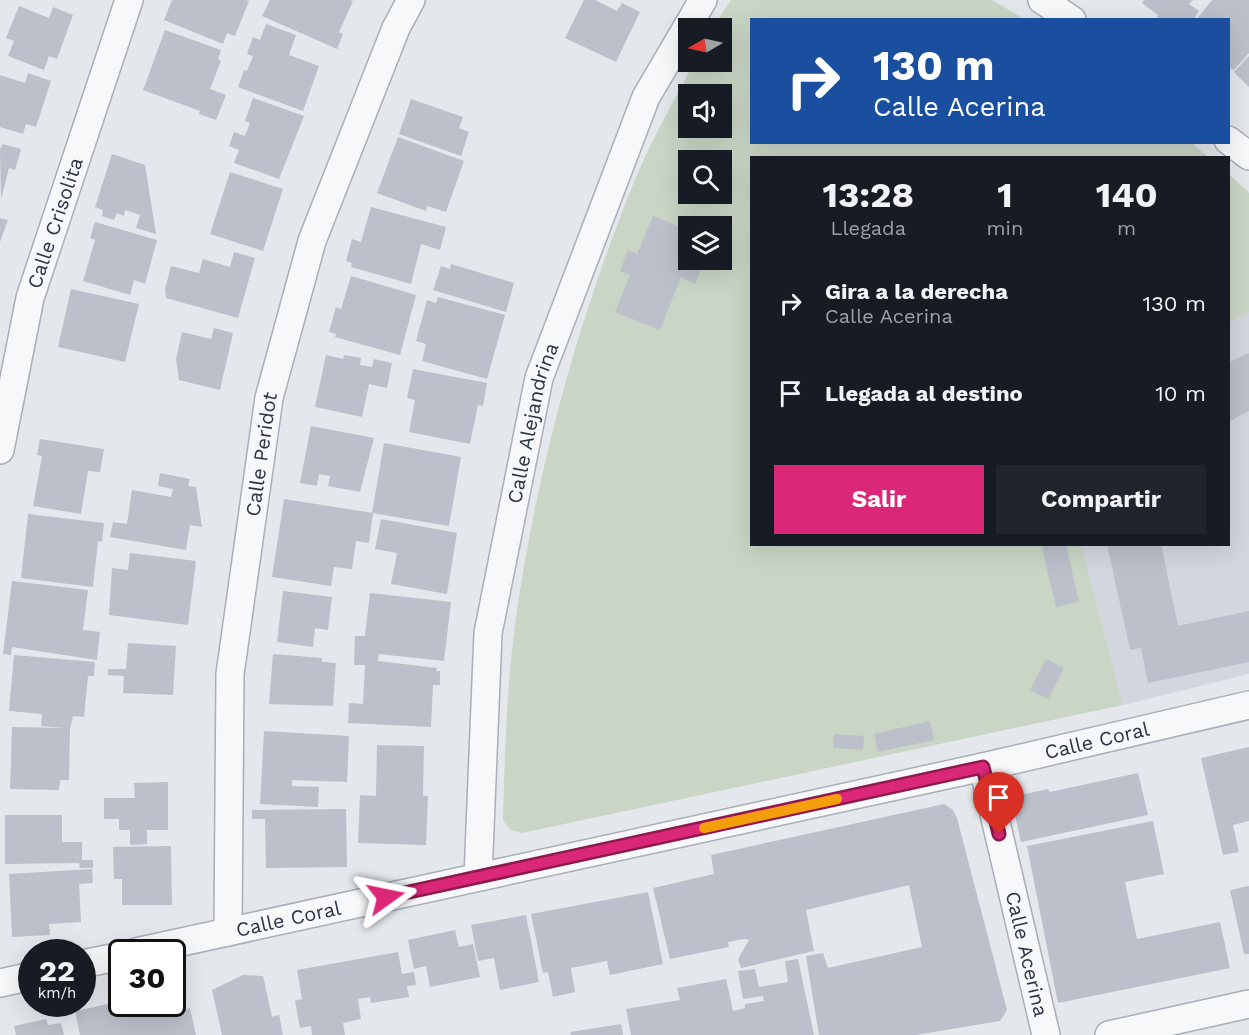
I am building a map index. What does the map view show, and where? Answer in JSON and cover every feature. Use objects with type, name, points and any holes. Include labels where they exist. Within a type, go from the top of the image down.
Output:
[{"type":"street","name":"Calle Crisolita","points":[[0,450],[30,298],[129,0]]},
{"type":"street","name":"Calle Peridot","points":[[228,932],[230,674],[269,398],[312,241],[396,28],[411,0]]},
{"type":"street","name":"Calle Alejandrina","points":[[478,877],[488,633],[539,378],[646,97],[703,0]]},
{"type":"street","points":[[1042,0],[1069,18]]},
{"type":"street","points":[[1230,142],[1249,156]]},
{"type":"street","name":"Calle Coral","points":[[186,941],[983,767],[1249,705]]},
{"type":"street","name":"Calle Acerina","points":[[983,767],[1046,1035]]},
{"type":"street","points":[[0,983],[18,979]]},
{"type":"street","points":[[1109,1035],[1249,1004]]},
{"type":"shaded area","points":[[1249,312],[1249,674],[1123,705],[1081,546],[1230,546],[1230,322]]},
{"type":"green space","points":[[731,0],[992,0],[1022,18],[750,18],[750,144],[1193,144],[1207,156],[750,156],[750,546],[1081,546],[1123,705],[522,833],[510,830],[503,820],[509,684],[514,630],[538,497],[578,340],[612,237],[639,171],[678,93],[678,138],[732,138],[732,84],[683,84],[689,72],[732,72],[732,18],[719,18]]},
{"type":"green space","points":[[1230,175],[1249,193],[1249,312],[1230,322]]},
{"type":"building","points":[[172,0],[249,1],[235,36],[227,33],[223,44],[164,20]]},
{"type":"building","points":[[270,0],[353,1],[339,32],[343,34],[337,49],[262,16]]},
{"type":"building","points":[[584,0],[595,0],[617,11],[622,3],[640,12],[616,62],[565,38]]},
{"type":"building","points":[[1144,0],[1193,0],[1189,4],[1199,11],[1194,18],[1156,18],[1158,15],[1142,3]]},
{"type":"building","points":[[1212,0],[1249,0],[1249,53],[1234,70],[1230,68],[1230,18],[1198,18]]},
{"type":"building","points":[[19,6],[49,18],[53,7],[73,15],[57,59],[49,56],[44,70],[8,56],[14,41],[6,38]]},
{"type":"building","points":[[266,24],[296,35],[289,55],[319,66],[303,111],[238,87],[244,70],[247,71],[253,56],[247,54],[253,37],[260,40]]},
{"type":"building","points":[[165,30],[221,50],[218,59],[221,61],[210,89],[226,95],[216,120],[199,114],[200,111],[143,90]]},
{"type":"building","points":[[1249,56],[1249,87],[1234,72]]},
{"type":"building","points":[[28,73],[51,81],[36,127],[26,124],[23,134],[0,127],[0,75],[25,83]]},
{"type":"building","points":[[253,98],[304,116],[279,179],[234,163],[239,150],[229,146],[234,132],[245,136],[250,123],[245,121]]},
{"type":"building","points":[[411,99],[463,117],[459,128],[469,132],[461,156],[399,134]]},
{"type":"building","points":[[398,137],[464,161],[446,212],[427,206],[426,211],[377,193]]},
{"type":"building","points":[[3,144],[21,149],[15,170],[9,168],[1,199],[0,149]]},
{"type":"building","points":[[112,154],[145,165],[156,234],[136,228],[140,215],[125,210],[124,216],[117,213],[114,220],[102,216],[103,210],[95,207]]},
{"type":"building","points":[[230,172],[283,189],[263,251],[210,234]]},
{"type":"building","points":[[371,207],[446,227],[440,250],[421,244],[411,284],[351,267],[352,263],[346,261],[352,239],[361,242]]},
{"type":"building","points":[[653,216],[678,226],[678,270],[701,270],[695,284],[681,277],[660,330],[615,312],[630,275],[620,271],[628,250],[637,254]]},
{"type":"building","points":[[0,218],[8,220],[0,242]]},
{"type":"building","points":[[95,222],[157,240],[145,284],[134,280],[130,295],[83,281],[95,240],[90,238]]},
{"type":"building","points":[[234,252],[255,258],[238,318],[166,298],[165,289],[171,266],[199,273],[203,259],[230,267]]},
{"type":"building","points":[[451,264],[514,283],[506,312],[433,290],[441,266],[450,269]]},
{"type":"building","points":[[351,276],[416,295],[400,355],[335,337],[336,334],[329,332],[336,307],[341,309]]},
{"type":"building","points":[[71,289],[139,304],[125,362],[58,347]]},
{"type":"building","points":[[438,297],[505,315],[487,379],[422,361],[426,344],[416,341],[427,300],[436,303]]},
{"type":"building","points":[[214,328],[233,333],[220,390],[179,380],[176,359],[182,332],[211,339]]},
{"type":"building","points":[[1249,353],[1249,411],[1230,421],[1230,362]]},
{"type":"building","points":[[326,355],[343,359],[344,355],[361,358],[360,365],[372,367],[374,359],[392,363],[387,388],[369,384],[362,417],[315,407]]},
{"type":"building","points":[[413,369],[487,383],[483,406],[478,405],[470,444],[409,432],[415,400],[407,398]]},
{"type":"building","points":[[311,426],[374,438],[360,492],[328,486],[330,476],[319,474],[317,486],[300,483]]},
{"type":"building","points":[[40,439],[104,449],[100,472],[88,471],[81,514],[33,506],[42,456],[37,455]]},
{"type":"building","points":[[384,443],[461,457],[449,526],[372,513]]},
{"type":"building","points":[[160,473],[190,479],[188,486],[196,487],[202,527],[190,525],[186,550],[110,537],[113,522],[127,524],[132,490],[171,497],[173,489],[158,486]]},
{"type":"building","points":[[284,499],[373,513],[369,543],[356,541],[352,569],[334,567],[331,586],[272,577]]},
{"type":"building","points":[[28,514],[104,523],[102,542],[98,541],[93,587],[21,578]]},
{"type":"building","points":[[381,519],[457,533],[447,594],[391,584],[397,553],[375,549]]},
{"type":"building","points":[[1041,546],[1066,546],[1079,602],[1056,607]]},
{"type":"building","points":[[1107,546],[1161,546],[1178,626],[1249,611],[1249,662],[1148,683],[1141,648],[1130,650]]},
{"type":"building","points":[[130,553],[196,561],[188,625],[109,615],[112,568],[128,570]]},
{"type":"building","points":[[12,581],[88,590],[83,630],[100,632],[97,660],[12,647],[11,655],[3,654]]},
{"type":"building","points":[[283,591],[332,597],[328,630],[315,628],[313,647],[277,642]]},
{"type":"building","points":[[370,593],[451,602],[444,661],[379,654],[378,661],[437,668],[436,671],[440,671],[440,685],[433,685],[431,727],[348,723],[349,703],[363,704],[365,665],[354,665],[355,636],[365,636]]},
{"type":"building","points":[[128,643],[176,646],[173,695],[123,693],[124,676],[108,675],[108,669],[126,669]]},
{"type":"building","points":[[273,654],[322,658],[322,662],[336,663],[333,706],[269,704]]},
{"type":"building","points":[[14,655],[95,662],[94,676],[88,676],[84,717],[73,716],[70,729],[69,780],[60,780],[59,790],[10,789],[12,727],[65,728],[41,726],[42,714],[9,711]]},
{"type":"building","points":[[1046,659],[1064,668],[1048,699],[1030,690]]},
{"type":"building","points":[[930,721],[934,740],[878,752],[874,734]]},
{"type":"building","points":[[264,731],[349,736],[347,782],[292,780],[292,786],[319,787],[318,807],[260,804]]},
{"type":"building","points":[[834,734],[864,736],[863,750],[833,748]]},
{"type":"building","points":[[377,745],[424,746],[423,796],[428,796],[426,845],[358,843],[360,795],[376,796]]},
{"type":"building","points":[[1249,747],[1249,821],[1233,825],[1239,852],[1223,855],[1201,758]]},
{"type":"building","points":[[1138,773],[1148,815],[1021,842],[1011,797],[1048,789],[1050,792]]},
{"type":"building","points":[[168,782],[168,830],[147,830],[147,844],[130,845],[130,830],[119,830],[119,819],[104,819],[104,798],[135,798],[134,783]]},
{"type":"building","points":[[944,804],[953,810],[957,818],[1007,1010],[1000,1021],[916,1035],[819,1035],[806,956],[823,953],[828,968],[922,947],[909,885],[806,910],[814,951],[741,968],[738,959],[749,940],[744,939],[728,942],[729,947],[670,959],[653,888],[714,874],[711,855]]},
{"type":"building","points":[[346,809],[347,867],[266,868],[265,819],[252,819],[252,810]]},
{"type":"building","points":[[5,815],[62,815],[62,842],[82,842],[82,860],[93,860],[93,868],[80,868],[79,863],[5,864]]},
{"type":"building","points":[[1153,821],[1164,874],[1125,882],[1137,939],[1220,922],[1230,968],[1058,1003],[1027,846]]},
{"type":"building","points":[[171,846],[172,905],[122,905],[122,879],[114,879],[113,847]]},
{"type":"building","points":[[92,869],[93,883],[79,884],[81,922],[49,924],[50,935],[12,937],[9,874]]},
{"type":"building","points":[[1249,886],[1249,954],[1244,954],[1230,890]]},
{"type":"building","points":[[648,892],[663,964],[610,975],[607,961],[571,968],[575,992],[553,997],[548,972],[543,973],[531,914]]},
{"type":"building","points":[[526,915],[539,982],[500,990],[494,958],[478,961],[471,925]]},
{"type":"building","points":[[455,930],[459,947],[473,944],[480,977],[430,987],[426,966],[414,969],[408,940]]},
{"type":"building","points":[[398,952],[402,974],[414,972],[416,985],[407,986],[409,997],[371,1003],[370,997],[358,999],[361,1019],[343,1023],[345,1035],[312,1035],[311,1026],[300,1028],[295,1001],[302,999],[297,970]]},
{"type":"building","points":[[798,959],[814,1035],[631,1035],[626,1009],[680,1000],[677,988],[726,979],[733,1011],[745,1008],[745,1004],[764,1001],[763,996],[743,999],[738,971],[755,969],[759,987],[788,982],[785,961]]},
{"type":"building","points":[[243,975],[263,976],[272,1017],[279,1015],[283,1035],[222,1035],[212,990]]},
{"type":"building","points":[[108,1004],[108,1017],[186,1017],[186,1009],[190,1008],[196,1035],[80,1035],[76,1017],[96,1017],[96,1007]]},
{"type":"building","points":[[46,1019],[48,1025],[61,1023],[64,1035],[16,1035],[14,1026]]},
{"type":"building","points":[[621,1024],[623,1035],[571,1035],[570,1032]]},
{"type":"slow traffic","points":[[704,828],[837,799]]},
{"type":"route","points":[[386,897],[983,767],[999,834]]}]
